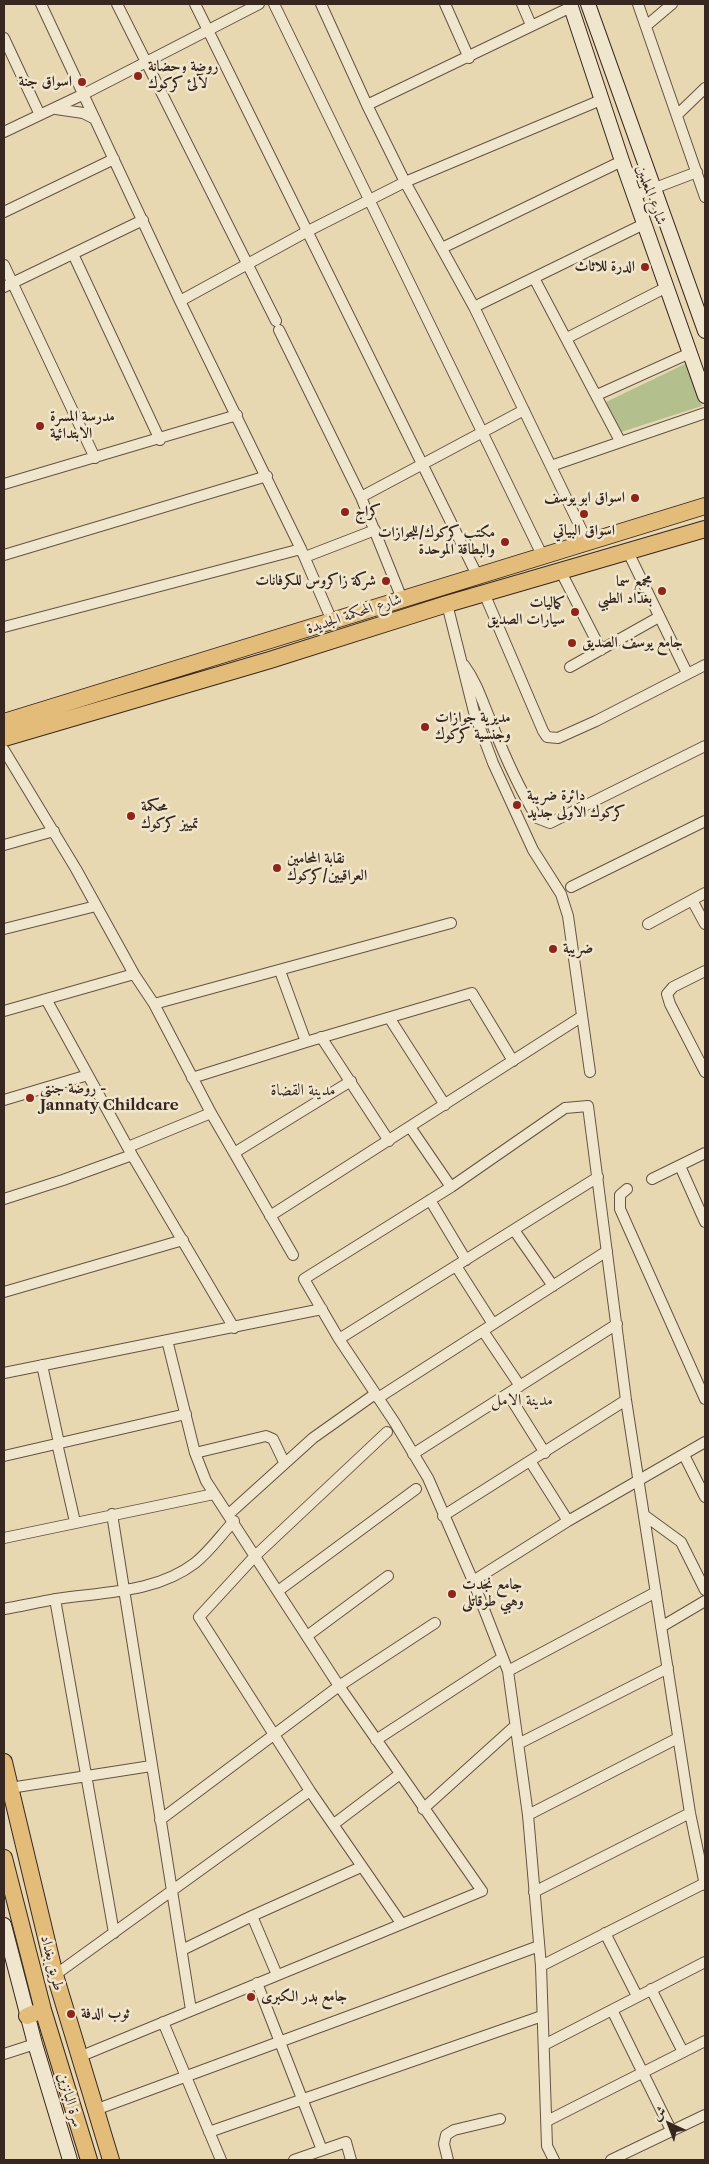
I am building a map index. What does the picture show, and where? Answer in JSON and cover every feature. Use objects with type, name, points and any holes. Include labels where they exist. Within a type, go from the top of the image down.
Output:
[{"type":"main road","name":"شارع المحكمة الجديدة","points":[[4,722],[586,541],[705,506]]},
{"type":"main road","name":"شارع المحكمة الجديدة","points":[[4,738],[270,660],[447,604],[705,529]]},
{"type":"main road","name":"طريق بغداد","points":[[4,1762],[10,1788],[10,1811],[55,1975],[111,2160]]},
{"type":"main road","name":"طريق بغداد","points":[[4,1861],[43,2010],[89,2160]]},
{"type":"main road","points":[[27,2016],[43,2010]]},
{"type":"street","points":[[42,4],[180,301],[267,476],[332,621]]},
{"type":"street","points":[[117,4],[144,62],[248,262],[361,496],[402,598]]},
{"type":"street","points":[[195,4],[477,575]]},
{"type":"street","points":[[4,132],[84,94],[259,4]]},
{"type":"street","points":[[274,4],[542,555]]},
{"type":"street","points":[[321,4],[367,105],[405,182],[474,307],[586,541]]},
{"type":"street","points":[[445,4],[468,58]]},
{"type":"street","points":[[522,4],[531,26]]},
{"type":"street","name":"شارع المعلمين","points":[[588,4],[705,331]]},
{"type":"street","points":[[638,4],[704,190]]},
{"type":"street","points":[[646,26],[672,4]]},
{"type":"street","points":[[367,105],[468,58],[570,6]]},
{"type":"street","name":"شارع المعلمين","points":[[570,6],[634,196],[705,396]]},
{"type":"street","points":[[4,38],[40,115]]},
{"type":"street","points":[[677,115],[705,88]]},
{"type":"street","points":[[180,301],[308,230],[405,182],[601,100]]},
{"type":"street","points":[[54,108],[83,113],[95,119]]},
{"type":"street","points":[[4,212],[114,159]]},
{"type":"street","points":[[442,248],[622,161]]},
{"type":"street","points":[[634,196],[697,172]]},
{"type":"street","points":[[8,285],[143,220]]},
{"type":"street","points":[[474,307],[644,224]]},
{"type":"street","points":[[73,254],[160,440]]},
{"type":"street","points":[[4,264],[8,285],[95,458]]},
{"type":"street","points":[[534,278],[620,441]]},
{"type":"street","points":[[567,338],[667,287]]},
{"type":"street","points":[[597,395],[690,353]]},
{"type":"street","points":[[361,496],[524,410]]},
{"type":"street","points":[[551,466],[705,413]]},
{"type":"street","points":[[4,484],[160,440],[237,415]]},
{"type":"street","points":[[4,555],[267,476]]},
{"type":"street","points":[[4,625],[303,553],[375,530]]},
{"type":"street","points":[[628,552],[687,674]]},
{"type":"street","points":[[561,572],[601,650]]},
{"type":"street","points":[[484,593],[542,731],[547,738],[558,738],[705,665]]},
{"type":"street","points":[[447,604],[474,712],[493,763],[534,850],[562,894],[568,916],[590,1072]]},
{"type":"street","points":[[570,667],[659,617]]},
{"type":"street","points":[[461,660],[476,681],[486,711],[521,792],[537,818],[550,822],[705,746]]},
{"type":"street","points":[[4,750],[54,831],[134,974],[154,1004],[192,1078],[293,1255]]},
{"type":"street","points":[[571,887],[705,821]]},
{"type":"street","points":[[4,845],[54,831]]},
{"type":"street","points":[[648,924],[705,893]]},
{"type":"street","points":[[692,900],[705,924]]},
{"type":"street","points":[[4,929],[96,906]]},
{"type":"street","points":[[154,1004],[451,923]]},
{"type":"street","points":[[280,971],[306,1042]]},
{"type":"street","points":[[705,971],[673,987],[667,994],[670,1004],[705,1072]]},
{"type":"street","points":[[4,1011],[134,974]]},
{"type":"street","points":[[192,1078],[321,1037],[390,1019],[472,994],[513,1061]]},
{"type":"street","points":[[46,999],[130,1151],[234,1328]]},
{"type":"street","points":[[270,1216],[581,1017]]},
{"type":"street","points":[[390,1019],[445,1105]]},
{"type":"street","points":[[321,1037],[390,1140]]},
{"type":"street","points":[[4,1100],[88,1074]]},
{"type":"street","points":[[234,1153],[351,1081]]},
{"type":"street","points":[[541,1966],[705,1884],[690,1813],[626,1400],[588,1106],[564,1108],[450,1187],[304,1279],[339,1340],[377,1396],[428,1478],[473,1581],[508,1671],[528,1815],[541,1966],[547,2146],[554,2160]]},
{"type":"street","points":[[4,1198],[63,1180],[130,1151],[211,1112]]},
{"type":"street","points":[[410,1127],[450,1187]]},
{"type":"street","points":[[652,1179],[705,1153]]},
{"type":"street","points":[[680,1166],[705,1222]]},
{"type":"street","points":[[339,1340],[598,1177]]},
{"type":"street","points":[[627,1190],[620,1195],[620,1209],[705,1399]]},
{"type":"street","points":[[430,1200],[466,1260]]},
{"type":"street","points":[[514,1230],[553,1286]]},
{"type":"street","points":[[4,1292],[183,1240]]},
{"type":"street","points":[[4,1609],[55,1599],[125,1591],[178,1574],[195,1563],[231,1518],[284,1462],[344,1415],[483,1331],[608,1250]]},
{"type":"street","points":[[456,1266],[493,1324]]},
{"type":"street","points":[[4,1373],[322,1309]]},
{"type":"street","points":[[413,1454],[617,1324]]},
{"type":"street","points":[[483,1331],[520,1386]]},
{"type":"street","points":[[79,2057],[482,1890],[424,1810],[339,1686],[214,1494],[195,1453],[167,1340]]},
{"type":"street","points":[[42,1365],[75,1522]]},
{"type":"street","points":[[508,1394],[545,1452]]},
{"type":"street","points":[[443,1516],[626,1400]]},
{"type":"street","points":[[4,1456],[186,1414]]},
{"type":"street","points":[[387,1432],[256,1556],[199,1617],[310,1791],[400,1923]]},
{"type":"street","points":[[195,1453],[266,1436],[273,1439],[284,1462]]},
{"type":"street","points":[[473,1581],[568,1520],[705,1442]]},
{"type":"street","points":[[684,1454],[705,1496]]},
{"type":"street","points":[[530,1461],[568,1520]]},
{"type":"street","points":[[278,1591],[416,1490]]},
{"type":"street","points":[[4,1538],[214,1494]]},
{"type":"street","points":[[112,1514],[151,1766],[173,1891],[190,2010]]},
{"type":"street","points":[[644,1515],[681,1542],[705,1590]]},
{"type":"street","points":[[307,1636],[388,1576]]},
{"type":"street","points":[[508,1671],[656,1592]]},
{"type":"street","points":[[55,1599],[84,1776],[114,1933]]},
{"type":"street","points":[[661,1627],[705,1602]]},
{"type":"street","points":[[160,1820],[339,1686],[435,1623]]},
{"type":"street","points":[[376,1740],[502,1658]]},
{"type":"street","points":[[518,1744],[668,1668]]},
{"type":"street","points":[[424,1810],[515,1726]]},
{"type":"street","points":[[528,1815],[678,1738]]},
{"type":"street","points":[[10,1788],[151,1766]]},
{"type":"street","points":[[334,1824],[400,1774]]},
{"type":"street","points":[[55,1975],[310,1791]]},
{"type":"street","points":[[534,1892],[690,1813]]},
{"type":"street","points":[[182,1950],[252,1916],[361,1868]]},
{"type":"street","points":[[252,1916],[277,1974]]},
{"type":"street","name":"سرة البانزين","points":[[4,1925],[27,2016],[70,2160]]},
{"type":"street","points":[[605,1934],[637,1996]]},
{"type":"street","points":[[95,2110],[539,1946]]},
{"type":"street","points":[[544,2045],[705,1962]]},
{"type":"street","points":[[257,1983],[322,2150]]},
{"type":"street","points":[[651,1989],[683,2052]]},
{"type":"street","points":[[612,2010],[671,2130]]},
{"type":"street","points":[[209,2132],[542,2016]]},
{"type":"street","points":[[163,2022],[187,2075],[221,2160]]},
{"type":"street","points":[[546,2120],[705,2041]]},
{"type":"street","points":[[4,2054],[36,2048]]},
{"type":"street","points":[[611,2160],[705,2115]]},
{"type":"street","points":[[448,2160],[444,2144],[446,2135],[454,2130],[500,2119]]},
{"type":"street","points":[[294,2160],[346,2142],[352,2160]]},
{"type":"green space","points":[[687,363],[702,406],[621,432],[606,402]]},
{"type":"place","name":"روضة وحضانة لآلئ كركوك","points":[[138,76]]},
{"type":"place","name":"اسواق جنة","points":[[82,82]]},
{"type":"place","name":"الدرة للاثاث","points":[[645,267]]},
{"type":"place","name":"مدرسة المسرة الابتدائية","points":[[40,426]]},
{"type":"place","name":"اسواق ابو يوسف","points":[[635,498]]},
{"type":"place","name":"كراج","points":[[345,512]]},
{"type":"place","name":"اسواق البياتي","points":[[584,514]]},
{"type":"place","name":"مكتب كركوك/للجوازات والبطاقة الموحدة","points":[[505,542]]},
{"type":"place","name":"شركة زاكروس للكرفانات","points":[[386,581]]},
{"type":"place","name":"مجمع سما بغداد الطبي","points":[[662,591]]},
{"type":"place","name":"كماليات سيارات الصديق","points":[[575,612]]},
{"type":"place","name":"جامع يوسف الصديق","points":[[572,643]]},
{"type":"place","name":"مديرية جوازات وجنسية كركوك","points":[[425,727]]},
{"type":"place","name":"دائرة ضريبة كركوك الاولی جدید","points":[[517,805]]},
{"type":"place","name":"محكمة تمييز كركوك","points":[[131,816]]},
{"type":"place","name":"نقابة المحامين العراقيين/كركوك","points":[[277,868]]},
{"type":"place","name":"ضريبة","points":[[553,949]]},
{"type":"place","name":"روضة جنتي - Jannaty Childcare","points":[[30,1098]]},
{"type":"place","name":"جامع نجدت وهبي طوقاتلى","points":[[452,1594]]},
{"type":"place","name":"جامع بدر الكبرى","points":[[251,1997]]},
{"type":"place","name":"ثوب الدفة","points":[[71,2014]]},
{"type":"district","name":"مدينة القضاة","points":[[303,1090]]},
{"type":"district","name":"مدينة الامل","points":[[522,1400]]}]
